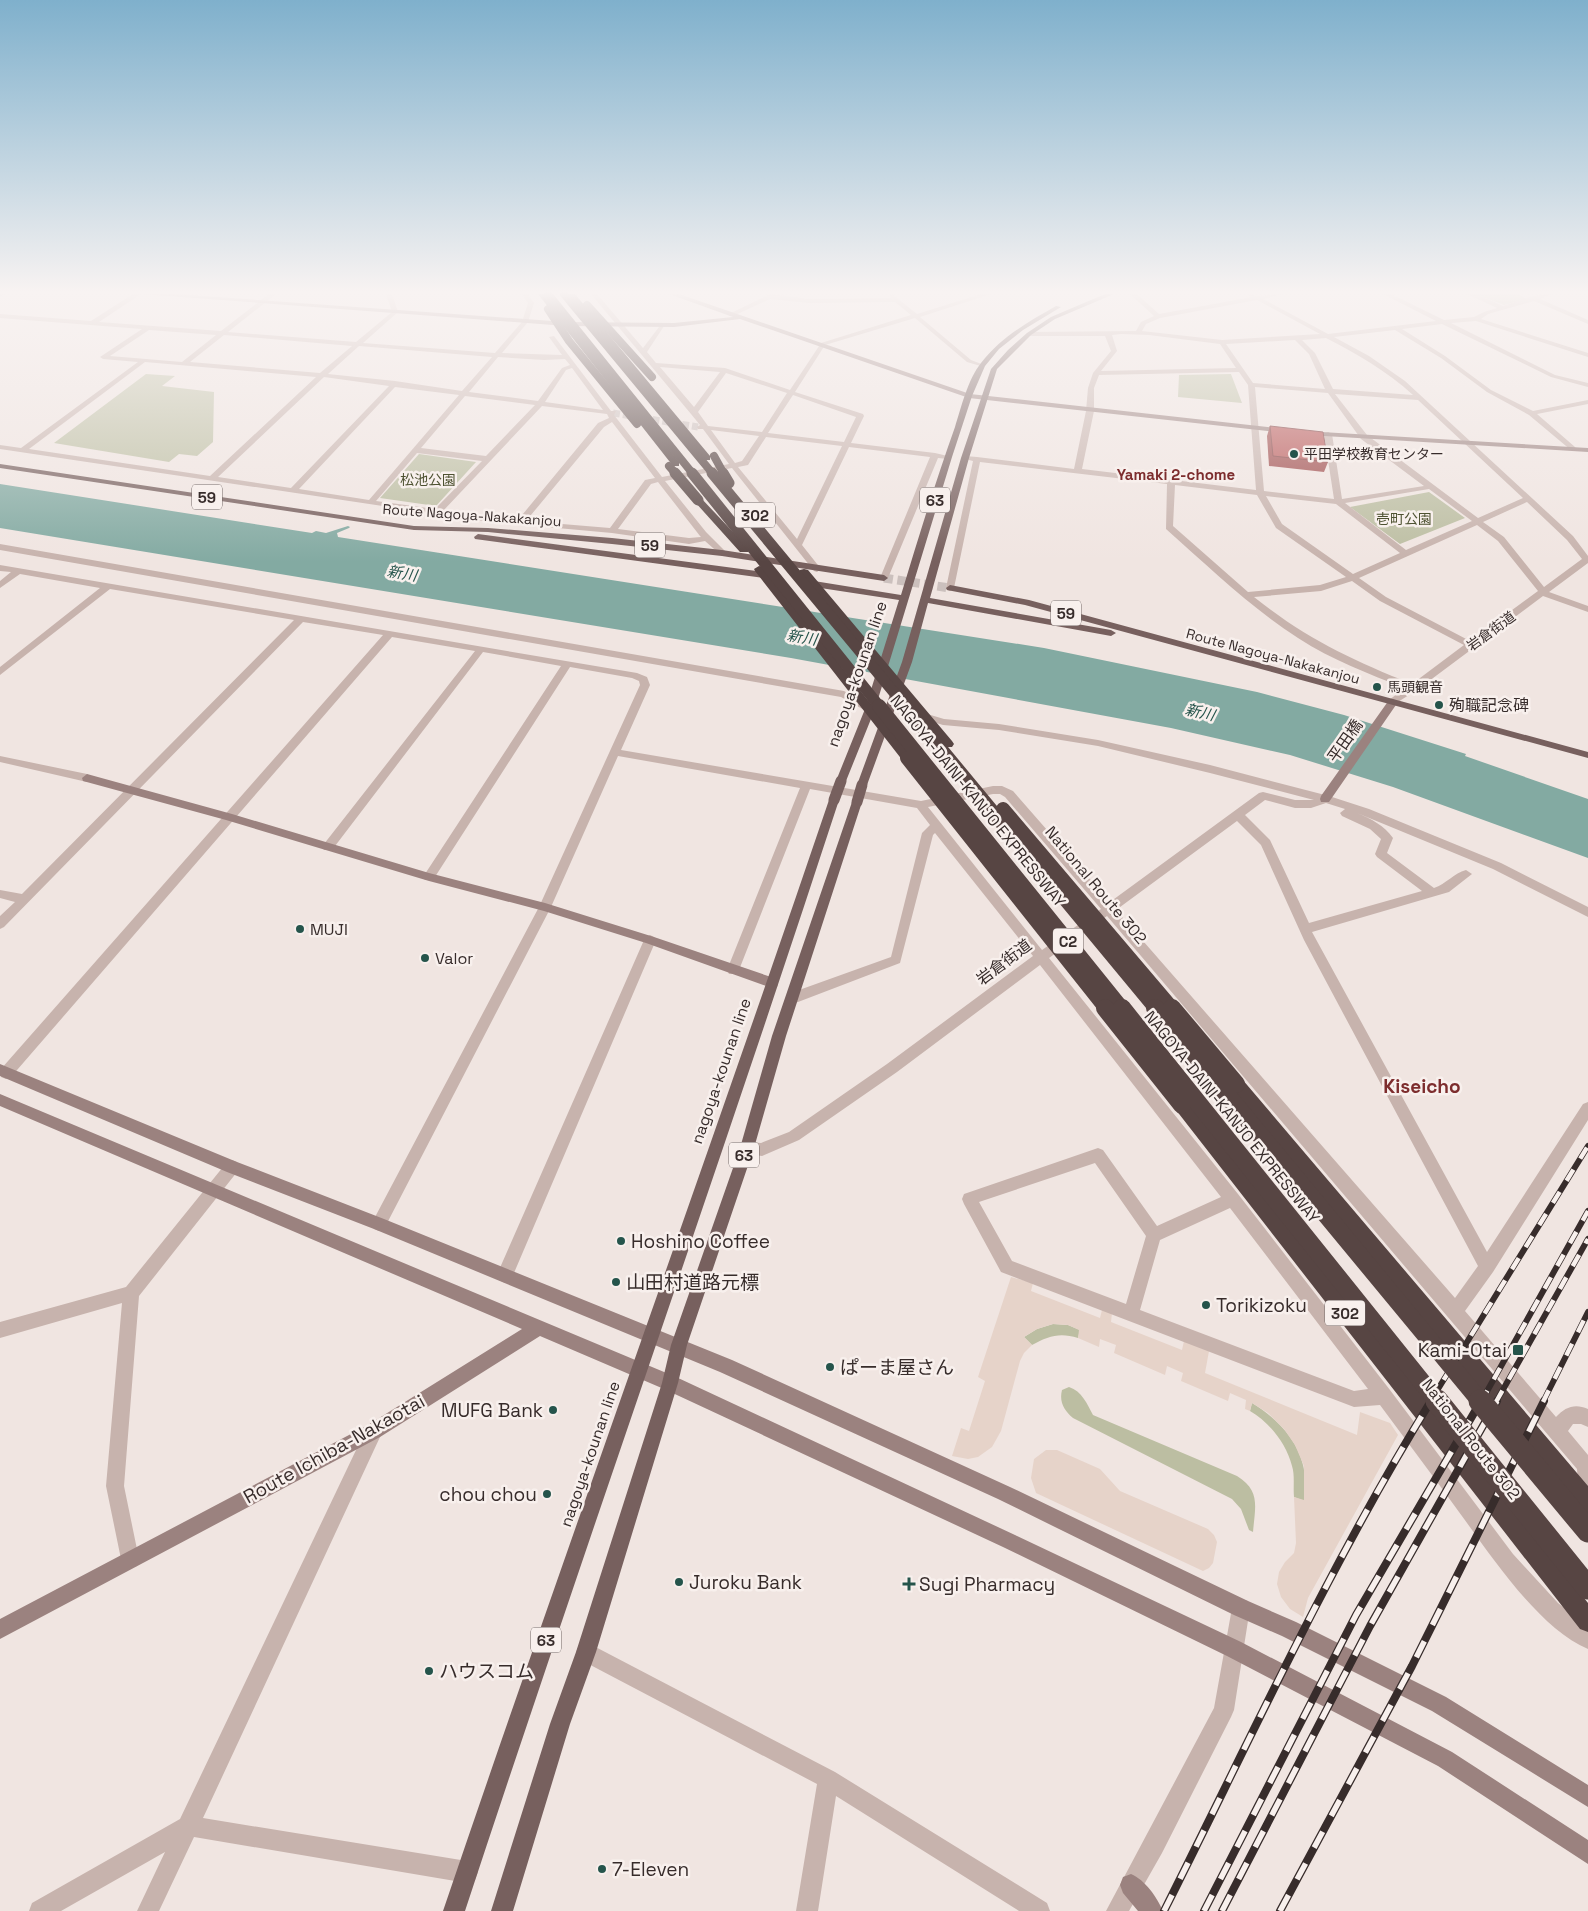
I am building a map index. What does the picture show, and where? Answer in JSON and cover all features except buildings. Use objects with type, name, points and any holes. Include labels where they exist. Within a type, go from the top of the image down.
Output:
[{"type":"highway","points":[[604,383],[672,465]]},
{"type":"highway","points":[[610,383],[672,465]]},
{"type":"highway","name":"NAGOYA-DAINI-KANJO EXPRESSWAY","points":[[620,383],[1588,1588]]},
{"type":"highway","name":"NAGOYA-DAINI-KANJO EXPRESSWAY","points":[[638,383],[1588,1531]]},
{"type":"highway","name":"National Route 302","points":[[647,383],[710,457],[732,488],[882,659],[898,685],[1588,1503]]},
{"type":"highway","points":[[657,383],[663,390]]},
{"type":"highway","points":[[674,403],[699,433],[710,457]]},
{"type":"highway","name":"National Route 302","points":[[672,465],[698,500],[744,550],[870,709],[1588,1621]]},
{"type":"main road","name":"nagoya-kounan line","points":[[454,1911],[834,800],[870,709],[882,659],[903,601],[948,456],[975,383]]},
{"type":"main road","name":"63","points":[[502,1911],[560,1724],[586,1652],[670,1383],[679,1345],[747,1148],[779,1036],[862,785],[907,662],[965,458],[989,383]]},
{"type":"main road","name":"Route Nagoya-Nakakanjou","points":[[0,466],[414,528],[544,534],[681,544],[817,569],[884,578]]},
{"type":"main road","points":[[414,528],[764,576]]},
{"type":"main road","points":[[817,587],[903,601]]},
{"type":"main road","name":"Route Nagoya-Nakakanjou","points":[[950,588],[1026,602],[1588,755]]},
{"type":"main road","points":[[924,603],[1180,645]]},
{"type":"street","points":[[23,450],[114,383]]},
{"type":"street","points":[[212,479],[313,383]]},
{"type":"street","points":[[388,383],[465,392],[611,415]]},
{"type":"street","points":[[370,503],[472,383]]},
{"type":"street","points":[[437,512],[540,404],[554,383]]},
{"type":"street","points":[[586,383],[706,538],[722,553]]},
{"type":"street","points":[[669,383],[694,412],[702,427],[817,569]]},
{"type":"street","points":[[694,412],[715,383]]},
{"type":"street","points":[[766,383],[860,416],[798,546]]},
{"type":"street","points":[[612,530],[648,482],[745,463],[766,434],[796,383]]},
{"type":"street","points":[[931,383],[984,399],[1291,431]]},
{"type":"street","points":[[1078,470],[1090,411],[1093,383]]},
{"type":"street","points":[[1326,383],[1364,438],[1430,488],[1479,520],[1501,539],[1544,593],[1588,609]]},
{"type":"street","points":[[1404,383],[1570,538],[1588,560]]},
{"type":"street","points":[[1479,383],[1532,413],[1572,449]]},
{"type":"street","points":[[294,490],[395,384]]},
{"type":"street","points":[[1421,398],[1251,385],[1260,493],[1279,526],[1382,599],[1471,645]]},
{"type":"street","points":[[1532,413],[1588,402]]},
{"type":"street","points":[[521,522],[598,428],[611,415]]},
{"type":"street","points":[[598,428],[618,427]]},
{"type":"street","points":[[702,427],[948,456]]},
{"type":"street","points":[[1300,432],[1364,438],[1588,450]]},
{"type":"street","points":[[1328,434],[1338,502],[1406,554]]},
{"type":"street","points":[[0,447],[370,503],[521,522],[612,530],[681,544],[706,538]]},
{"type":"street","points":[[415,450],[488,459]]},
{"type":"street","points":[[884,578],[935,454]]},
{"type":"street","points":[[965,458],[1338,502],[1430,488]]},
{"type":"street","points":[[950,588],[977,460]]},
{"type":"street","points":[[1171,482],[1169,526],[1247,595],[1295,632],[1324,650],[1414,688]]},
{"type":"street","points":[[1247,595],[1321,588],[1352,578],[1527,499]]},
{"type":"street","points":[[0,547],[844,694],[870,709]]},
{"type":"street","name":"岩倉街道","points":[[1393,702],[1588,560]]},
{"type":"street","points":[[0,561],[20,564],[0,585]]},
{"type":"street","points":[[0,568],[634,674],[644,679],[645,686],[545,907],[379,1224]]},
{"type":"street","points":[[0,672],[108,586]]},
{"type":"street","points":[[0,924],[134,791],[302,618]]},
{"type":"street","points":[[390,632],[3,1071],[232,1167],[679,1345],[1004,1493],[1241,1608],[1290,1629],[1440,1704],[1588,1797]]},
{"type":"street","points":[[328,847],[481,649]]},
{"type":"street","points":[[429,877],[568,663]]},
{"type":"street","name":"平田橋","points":[[1325,797],[1393,702]]},
{"type":"street","points":[[924,716],[943,722],[1007,728],[1098,742],[1325,797],[1497,866],[1588,912]]},
{"type":"street","points":[[614,752],[921,805],[993,790],[1002,790],[1009,794],[1455,1311],[1587,1467],[1588,1495]]},
{"type":"street","points":[[0,759],[87,778],[228,817],[429,877],[545,907],[650,940],[772,983]]},
{"type":"street","points":[[733,970],[806,785]]},
{"type":"street","name":"岩倉街道","points":[[747,1148],[762,1150],[794,1136],[892,1068],[1041,956],[1108,910],[1263,796],[1300,806],[1318,804],[1325,797]]},
{"type":"street","points":[[1325,797],[1384,834],[1387,838],[1381,854],[1432,892]]},
{"type":"street","points":[[921,805],[1233,1199],[1534,1596],[1571,1628],[1588,1639]]},
{"type":"street","points":[[1238,815],[1266,844],[1305,929],[1487,1267]]},
{"type":"street","points":[[793,998],[896,960],[928,833],[936,826]]},
{"type":"street","points":[[1305,929],[1445,889],[1466,874]]},
{"type":"street","points":[[0,894],[24,899]]},
{"type":"street","points":[[505,1275],[650,940]]},
{"type":"street","points":[[0,1100],[212,1192],[670,1383],[974,1524],[1234,1649],[1444,1759],[1588,1853]]},
{"type":"street","points":[[1455,1311],[1487,1267],[1588,1108]]},
{"type":"street","points":[[1154,1235],[1098,1155],[969,1198],[1007,1267],[1354,1399],[1384,1396]]},
{"type":"street","points":[[130,1559],[115,1486],[131,1292],[232,1167]]},
{"type":"street","points":[[1131,1314],[1154,1235],[1233,1199]]},
{"type":"street","points":[[0,1330],[131,1292]]},
{"type":"street","name":"Route Ichiba-Nakaotai","points":[[0,1629],[374,1431],[538,1328]]},
{"type":"street","points":[[1558,1435],[1561,1424],[1569,1414],[1582,1415],[1588,1418]]},
{"type":"street","points":[[148,1911],[374,1431]]},
{"type":"street","points":[[1117,1911],[1154,1846],[1224,1710],[1241,1608]]},
{"type":"street","points":[[586,1652],[828,1779],[1039,1911]]},
{"type":"street","points":[[807,1911],[828,1779]]},
{"type":"street","points":[[40,1911],[189,1826],[467,1872]]},
{"type":"street","points":[[1131,1886],[1152,1911]]},
{"type":"green space","points":[[134,383],[166,383],[162,386],[214,392],[213,442],[197,456],[179,454],[169,462],[54,443]]},
{"type":"green space","points":[[1179,383],[1234,383],[1242,403],[1178,397]]},
{"type":"green space","name":"松池公園","points":[[419,454],[476,462],[436,506],[380,498]]},
{"type":"green space","name":"壱町公園","points":[[1429,492],[1465,518],[1400,544],[1350,507]]},
{"type":"green space","points":[[1053,1324],[1068,1325],[1080,1330],[1078,1338],[1060,1335],[1043,1339],[1032,1345],[1024,1337],[1037,1329]]},
{"type":"green space","points":[[1069,1387],[1081,1395],[1093,1415],[1237,1476],[1245,1482],[1255,1500],[1253,1532],[1249,1530],[1241,1509],[1232,1499],[1073,1418],[1065,1409],[1061,1398],[1062,1390]]},
{"type":"green space","points":[[1252,1403],[1276,1421],[1295,1445],[1304,1469],[1304,1501],[1294,1497],[1293,1470],[1286,1449],[1270,1427],[1250,1411]]},
{"type":"shaded area","points":[[1011,1277],[1033,1283],[1031,1291],[1100,1318],[1102,1310],[1112,1313],[1111,1322],[1182,1350],[1184,1341],[1209,1351],[1205,1373],[1357,1435],[1360,1412],[1390,1423],[1398,1435],[1308,1598],[1303,1617],[1290,1609],[1281,1597],[1277,1584],[1279,1572],[1294,1553],[1296,1543],[1294,1497],[1304,1500],[1304,1466],[1295,1445],[1284,1429],[1268,1413],[1252,1403],[1250,1411],[1245,1409],[1246,1400],[1230,1393],[1228,1401],[1181,1381],[1183,1373],[1167,1366],[1165,1375],[1114,1353],[1116,1345],[1100,1339],[1099,1347],[1078,1338],[1079,1330],[1068,1325],[1053,1324],[1037,1329],[1024,1337],[1032,1345],[1024,1353],[1020,1361],[1001,1431],[992,1447],[978,1457],[968,1459],[952,1456],[961,1428],[969,1431],[985,1381],[978,1377]]},
{"type":"shaded area","points":[[1046,1450],[1057,1450],[1100,1469],[1120,1491],[1208,1529],[1214,1535],[1217,1542],[1213,1563],[1203,1571],[1036,1493],[1031,1478],[1034,1459]]},
{"type":"water","name":"新川","points":[[0,484],[312,533],[316,531],[326,533],[348,526],[350,527],[337,533],[338,537],[1044,648],[1257,692],[1344,715],[1466,754],[1465,756],[1588,799],[1588,858],[1393,787],[1290,755],[1171,728],[791,658],[0,528]]},
{"type":"tunnel","points":[[613,413],[698,427]]},
{"type":"tunnel","points":[[884,578],[950,588]]},
{"type":"railway","points":[[1430,1402],[1588,1146]]},
{"type":"railway","points":[[1481,1402],[1588,1211]]},
{"type":"railway","points":[[1496,1402],[1588,1239]]},
{"type":"railway","points":[[1543,1402],[1588,1312]]},
{"type":"railway","points":[[1164,1911],[1325,1589],[1359,1525],[1431,1401]]},
{"type":"railway","points":[[1204,1911],[1356,1615],[1481,1401]]},
{"type":"railway","points":[[1222,1911],[1370,1626],[1497,1401]]},
{"type":"railway","points":[[1280,1911],[1412,1666],[1544,1401]]},
{"type":"place","name":"平田学校教育センター","points":[[1294,454]]},
{"type":"place","name":"馬頭観音","points":[[1377,687]]},
{"type":"place","name":"殉職記念碑","points":[[1439,705]]},
{"type":"place","name":"MUJI","points":[[300,929]]},
{"type":"place","name":"Valor","points":[[425,958]]},
{"type":"place","name":"Hoshino Coffee","points":[[621,1241]]},
{"type":"place","name":"山田村道路元標","points":[[616,1282]]},
{"type":"place","name":"Torikizoku","points":[[1206,1305]]},
{"type":"place","name":"Kami-Otai","points":[[1518,1350]]},
{"type":"place","name":"ぱーま屋さん","points":[[830,1367]]},
{"type":"place","name":"MUFG Bank","points":[[553,1410]]},
{"type":"place","name":"chou chou","points":[[547,1494]]},
{"type":"place","name":"Juroku Bank","points":[[679,1582]]},
{"type":"place","name":"Sugi Pharmacy","points":[[909,1584]]},
{"type":"place","name":"ハウスコム","points":[[429,1671]]},
{"type":"place","name":"7-Eleven","points":[[602,1869]]},
{"type":"district","name":"Yamaki 2-chome","points":[[1176,474]]},
{"type":"district","name":"Kiseicho","points":[[1422,1086]]}]
